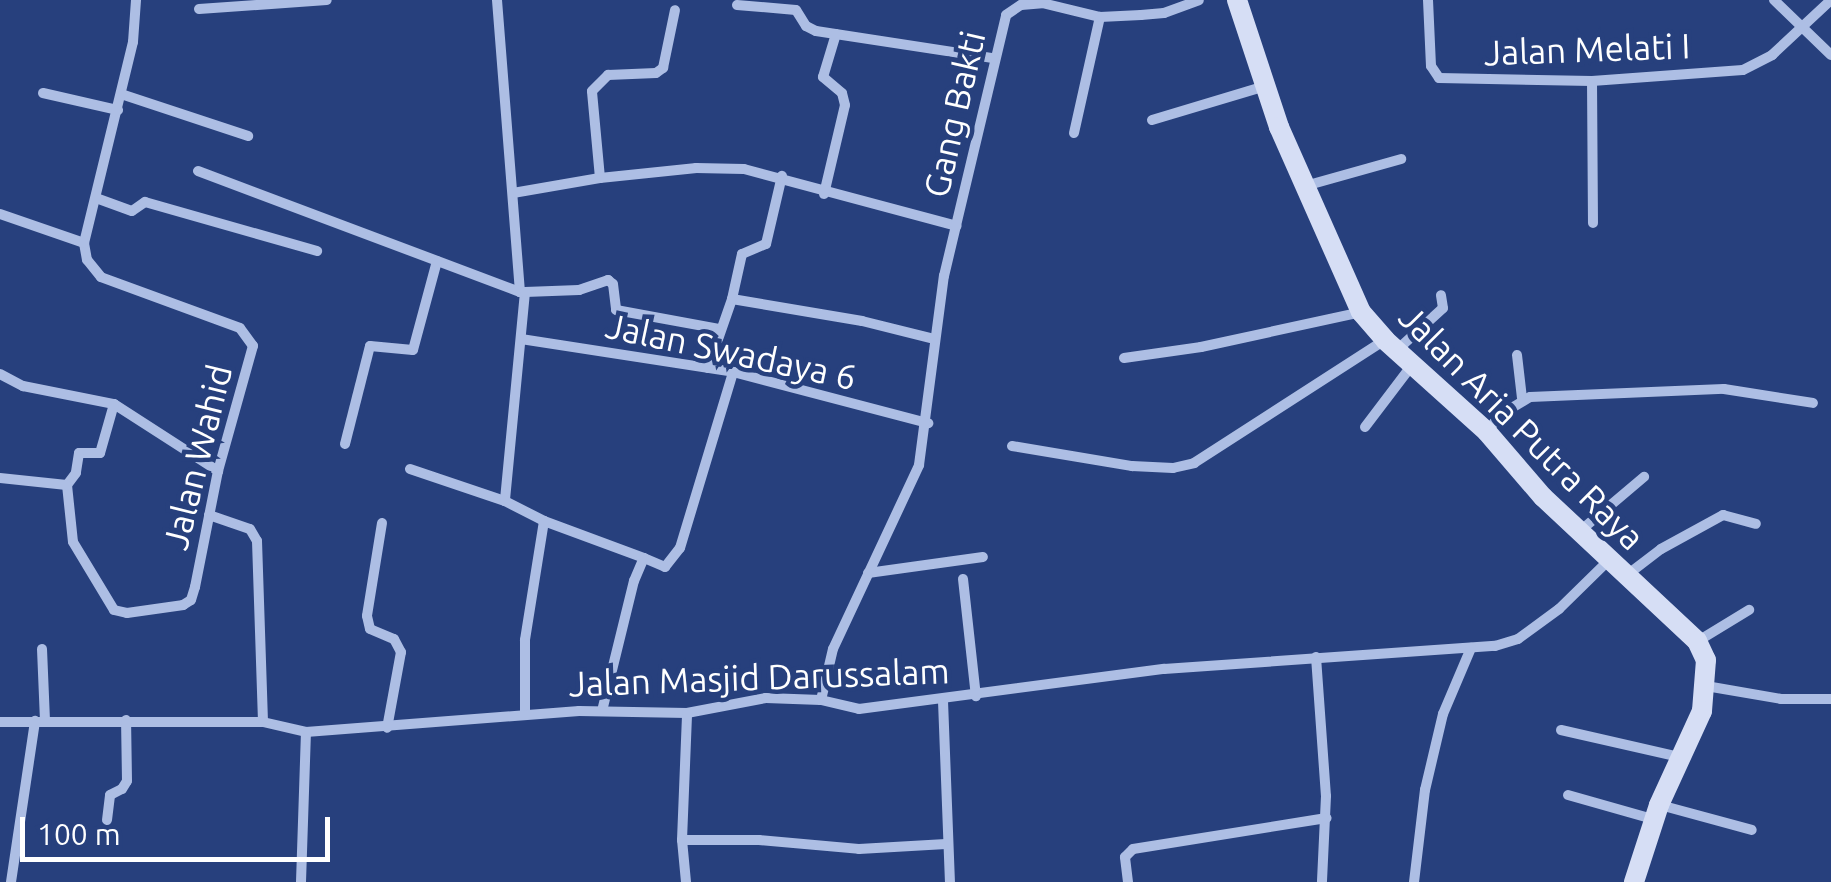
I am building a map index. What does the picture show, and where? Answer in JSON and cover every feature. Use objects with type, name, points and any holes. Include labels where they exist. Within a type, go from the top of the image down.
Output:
[{"type":"main road","name":"Jalan Aria Putra Raya","points":[[1237,0],[1304,186],[1360,312],[1487,432],[1579,531],[1697,641]]},
{"type":"main road","points":[[1634,882],[1656,812],[1702,711],[1706,660],[1697,641]]},
{"type":"street","points":[[0,214],[84,243],[122,94],[136,0]]},
{"type":"street","points":[[199,9],[327,0]]},
{"type":"street","points":[[497,0],[522,292],[505,500]]},
{"type":"street","name":"Gang Bakti","points":[[821,700],[833,649],[919,465],[928,424],[934,339],[993,58],[1006,15],[1021,5],[1042,3],[1100,17],[1164,13],[1199,0]]},
{"type":"street","name":"Jalan Melati I","points":[[1428,0],[1430,66],[1439,78],[1592,81],[1743,70],[1772,55],[1831,0]]},
{"type":"street","points":[[1774,0],[1831,55]]},
{"type":"street","points":[[737,5],[796,10],[806,26],[836,34],[993,58]]},
{"type":"street","points":[[600,178],[592,92],[608,75],[656,73],[663,68],[675,10]]},
{"type":"street","points":[[1074,133],[1100,17]]},
{"type":"street","points":[[824,194],[845,105],[842,93],[823,77],[836,34]]},
{"type":"street","points":[[1592,81],[1593,222]]},
{"type":"street","points":[[1152,120],[1265,86]]},
{"type":"street","points":[[43,94],[118,110]]},
{"type":"street","points":[[122,94],[248,136]]},
{"type":"street","points":[[1304,186],[1401,159]]},
{"type":"street","points":[[513,193],[600,178],[696,168],[782,176],[824,194],[956,226]]},
{"type":"street","points":[[198,171],[522,292],[579,290],[608,280],[613,284],[616,310],[720,329]]},
{"type":"street","points":[[708,368],[732,299],[742,254],[766,244],[782,176]]},
{"type":"street","points":[[96,198],[132,210],[146,202],[316,251]]},
{"type":"street","name":"Jalan Wahid","points":[[67,485],[73,542],[114,610],[164,610],[191,600],[218,471],[252,346],[249,336],[240,328],[101,277],[87,260],[84,243]]},
{"type":"street","points":[[345,444],[370,346],[414,350],[437,261]]},
{"type":"street","points":[[1012,446],[1132,466],[1173,468],[1194,463],[1398,352],[1443,308],[1441,295]]},
{"type":"street","points":[[732,299],[862,321],[934,339]]},
{"type":"street","points":[[1124,358],[1201,347],[1360,312]]},
{"type":"street","name":"Jalan Swadaya 6","points":[[521,339],[733,372],[928,424]]},
{"type":"street","points":[[1364,427],[1398,352]]},
{"type":"street","points":[[1517,354],[1522,398]]},
{"type":"street","points":[[410,469],[505,500],[544,521],[671,565],[680,548],[733,372]]},
{"type":"street","points":[[0,374],[22,386],[114,404],[218,471]]},
{"type":"street","points":[[1487,432],[1500,415],[1522,398],[1724,388],[1813,403]]},
{"type":"street","points":[[0,478],[67,485],[76,474],[79,452],[100,453],[114,404]]},
{"type":"street","points":[[1579,531],[1644,477]]},
{"type":"street","points":[[209,515],[250,529],[257,541],[262,722]]},
{"type":"street","points":[[1626,575],[1660,549],[1723,515],[1756,524]]},
{"type":"street","points":[[525,714],[525,640],[544,521]]},
{"type":"street","points":[[382,523],[366,616],[370,630],[394,639],[401,652],[387,728]]},
{"type":"street","points":[[868,573],[983,557]]},
{"type":"street","points":[[602,711],[634,581],[644,558]]},
{"type":"street","name":"Jalan Masjid Darussalam","points":[[0,722],[262,722],[306,732],[525,714],[688,712],[766,698],[821,700],[860,708],[944,701],[1129,673],[1471,648],[1518,639],[1560,608],[1609,560]]},
{"type":"street","points":[[963,579],[976,696]]},
{"type":"street","points":[[1697,641],[1749,610]]},
{"type":"street","points":[[1414,882],[1424,790],[1443,714],[1471,648]]},
{"type":"street","points":[[10,882],[40,721],[42,649]]},
{"type":"street","points":[[1316,657],[1324,718],[1327,818],[1322,882]]},
{"type":"street","points":[[1706,686],[1781,699],[1831,699]]},
{"type":"street","points":[[944,701],[950,882]]},
{"type":"street","points":[[686,882],[682,840],[688,712]]},
{"type":"street","points":[[107,820],[110,794],[122,790],[127,781],[126,720]]},
{"type":"street","points":[[1561,730],[1680,757]]},
{"type":"street","points":[[300,882],[306,732]]},
{"type":"street","points":[[1568,795],[1752,830]]},
{"type":"street","points":[[1128,882],[1125,857],[1134,849],[1327,818]]},
{"type":"street","points":[[682,840],[759,840],[860,850],[946,844]]}]
